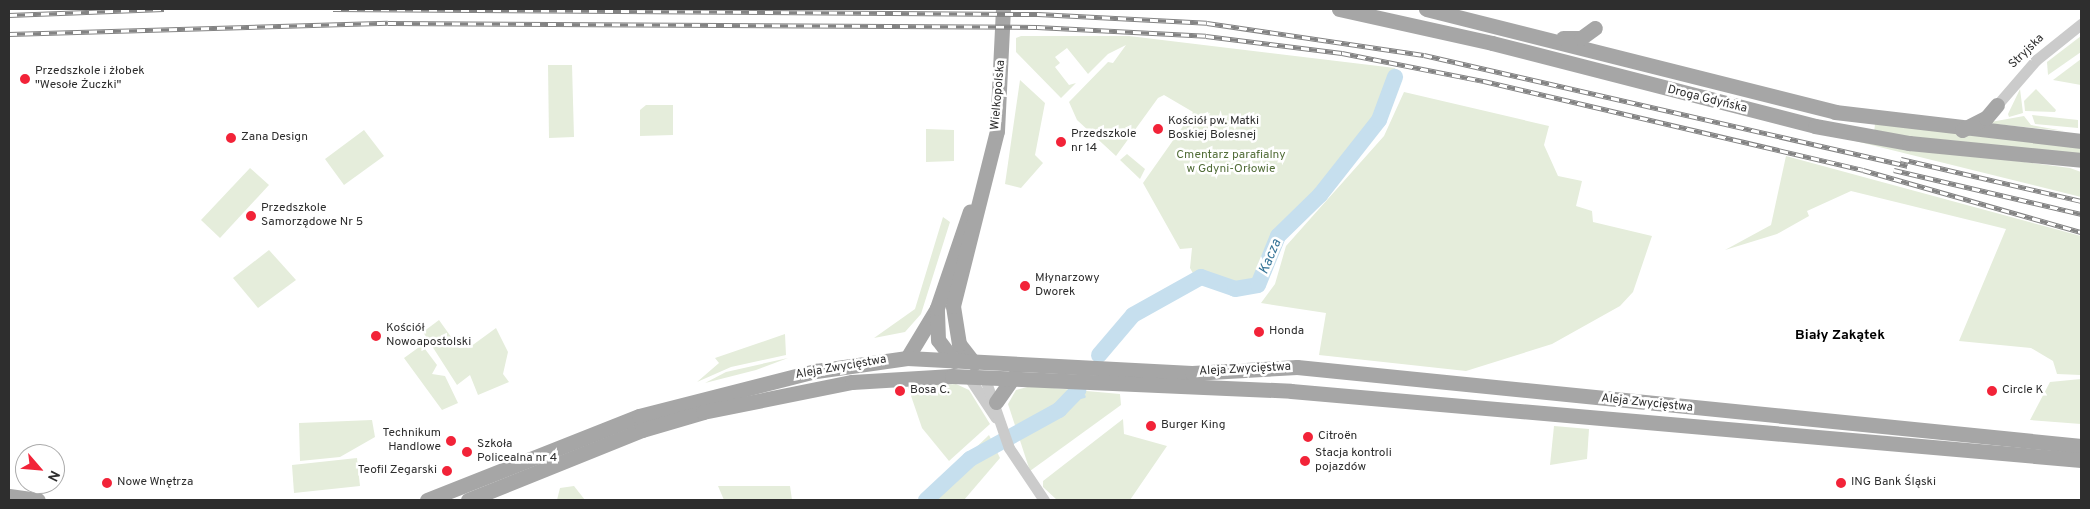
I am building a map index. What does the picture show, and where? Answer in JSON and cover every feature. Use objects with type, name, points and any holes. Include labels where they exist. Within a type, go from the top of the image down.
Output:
[{"type":"main road","name":"Wielkopolska","points":[[984,376],[959,344],[953,306],[1000,110],[1003,9]]},
{"type":"main road","name":"Droga Gdyńska","points":[[1340,9],[1492,43],[1815,126],[1909,143],[2081,160]]},
{"type":"main road","name":"Droga Gdyńska","points":[[1426,9],[1806,106],[1960,130],[2081,142]]},
{"type":"main road","points":[[1545,39],[1581,38],[1595,28]]},
{"type":"main road","points":[[1960,130],[1986,118],[1997,105]]},
{"type":"main road","name":"Wielkopolska","points":[[907,358],[937,308],[984,180]]},
{"type":"main road","name":"Wielkopolska","points":[[937,308],[938,340],[968,376]]},
{"type":"main road","points":[[935,376],[959,344]]},
{"type":"main road","name":"Aleja Zwycięstwa","points":[[427,500],[648,413],[816,371],[907,358],[951,357],[1192,373],[1297,367],[2081,446]]},
{"type":"main road","points":[[968,376],[970,358]]},
{"type":"main road","name":"Aleja Zwycięstwa","points":[[468,500],[642,430],[703,412],[852,382],[935,376],[1014,376],[1451,404],[2081,460]]},
{"type":"main road","points":[[996,402],[1014,376]]},
{"type":"main road","points":[[1451,404],[1453,384]]},
{"type":"main road","points":[[9,496],[38,500]]},
{"type":"street","name":"Stryjska","points":[[1997,105],[2036,60],[2081,24]]},
{"type":"street","points":[[968,376],[1002,427]]},
{"type":"street","points":[[984,376],[996,402],[1009,448],[1044,500]]},
{"type":"green space","name":"Cmentarz parafialny w Gdyni-Orłowie","points":[[1021,36],[1129,36],[1395,68],[1383,111],[1277,235],[1254,285],[1229,286],[1203,273],[1195,277],[1190,268],[1192,248],[1180,249],[1143,183],[1193,112],[1164,95],[1158,98],[1116,156],[1077,120],[1069,102],[1108,62],[1113,63],[1126,45],[1108,54],[1088,74],[1067,48],[1055,57],[1060,63],[1055,67],[1069,85],[1076,83],[1061,98],[1016,52],[1016,38]]},
{"type":"green space","points":[[2081,36],[2081,52],[2048,75],[2047,62]]},
{"type":"green space","points":[[2081,59],[2081,85],[2053,80]]},
{"type":"green space","points":[[548,65],[572,65],[574,137],[549,138]]},
{"type":"green space","points":[[1020,80],[1045,103],[1035,155],[1043,163],[1021,188],[1005,184]]},
{"type":"green space","points":[[2020,89],[2023,113],[2009,117],[2008,114]]},
{"type":"green space","points":[[2036,89],[2056,110],[2055,112],[2025,111],[2024,101]]},
{"type":"green space","points":[[1404,92],[1549,126],[1544,145],[1558,176],[1582,181],[1576,206],[1592,211],[1593,222],[1652,236],[1633,292],[1620,306],[1552,344],[1466,371],[1319,355],[1326,313],[1261,303],[1275,284],[1286,246],[1384,136]]},
{"type":"green space","points":[[646,105],[673,105],[673,135],[640,136],[640,110]]},
{"type":"green space","points":[[2032,115],[2078,120],[2078,128],[2035,124]]},
{"type":"green space","points":[[2024,116],[2031,125],[2064,131],[1985,123]]},
{"type":"green space","points":[[1875,124],[2081,147],[2081,154],[1874,133]]},
{"type":"green space","points":[[926,129],[954,130],[954,161],[926,162]]},
{"type":"green space","points":[[364,130],[384,156],[344,185],[325,159]]},
{"type":"green space","points":[[1847,139],[2070,168],[2081,172],[2081,197]]},
{"type":"green space","name":"Cmentarz parafialny w Gdyni-Orłowie","points":[[1127,154],[1145,169],[1140,179],[1120,160]]},
{"type":"green space","points":[[1786,156],[2081,236],[2081,375],[2057,374],[2053,361],[2031,348],[1959,341],[2006,229],[1851,191],[1807,211],[1809,216],[1777,234],[1725,250],[1771,225]]},
{"type":"green space","points":[[250,168],[269,185],[220,238],[201,220]]},
{"type":"green space","points":[[943,217],[950,222],[921,314],[905,332],[874,338],[915,309]]},
{"type":"green space","points":[[269,250],[296,280],[258,308],[233,278]]},
{"type":"green space","points":[[439,320],[459,348],[470,347],[496,328],[508,352],[503,374],[509,382],[478,395],[470,375],[457,385],[423,332]]},
{"type":"green space","points":[[785,334],[786,355],[731,367],[697,382],[719,363],[715,358]]},
{"type":"green space","points":[[422,345],[437,365],[432,374],[445,376],[458,403],[442,410],[404,358]]},
{"type":"green space","points":[[788,358],[756,370],[705,383],[726,372]]},
{"type":"green space","points":[[2081,379],[2081,424],[2030,420],[2050,382]]},
{"type":"green space","points":[[956,384],[969,390],[990,424],[949,461],[922,428],[908,387]]},
{"type":"green space","points":[[1031,386],[1120,394],[1121,405],[1030,471],[1008,404],[1016,390]]},
{"type":"green space","points":[[1123,419],[1124,434],[1167,446],[1130,500],[1057,500],[1043,487],[1043,481]]},
{"type":"green space","points":[[372,420],[375,437],[340,457],[300,461],[299,423]]},
{"type":"green space","points":[[1554,426],[1589,429],[1587,459],[1550,465]]},
{"type":"green space","points":[[989,435],[1000,458],[964,500],[921,500]]},
{"type":"green space","points":[[357,458],[360,486],[294,493],[292,465]]},
{"type":"green space","points":[[574,486],[585,500],[557,500],[560,488]]},
{"type":"green space","points":[[718,486],[790,486],[792,500],[724,500]]},
{"type":"waterway","name":"Kacza","points":[[1099,355],[1133,315],[1201,277],[1235,289],[1258,285],[1278,236],[1320,195],[1379,120],[1395,77]]},
{"type":"waterway","name":"Kacza","points":[[926,500],[970,459],[1059,410],[1078,390]]},
{"type":"waterway","points":[[1072,399],[1084,396]]},
{"type":"railway","points":[[9,15],[164,9]]},
{"type":"railway","points":[[333,9],[1038,14],[1207,23],[1424,55],[1907,166]]},
{"type":"railway","points":[[9,34],[388,23],[1037,27],[1206,36],[1342,53],[1484,81],[1863,170],[2081,232]]},
{"type":"railway","points":[[1901,159],[2081,201]]},
{"type":"railway","points":[[1894,170],[2081,214]]},
{"type":"place","name":"Przedszkole i żłobek \"Wesołe Żuczki\"","points":[[25,79]]},
{"type":"place","name":"Kościół pw. Matki Boskiej Bolesnej","points":[[1158,129]]},
{"type":"place","name":"Zana Design","points":[[231,138]]},
{"type":"place","name":"Przedszkole nr 14","points":[[1061,142]]},
{"type":"place","name":"Przedszkole Samorządowe Nr 5","points":[[251,216]]},
{"type":"place","name":"Młynarzowy Dworek","points":[[1025,286]]},
{"type":"place","name":"Honda","points":[[1259,332]]},
{"type":"place","name":"Kościół Nowoapostolski","points":[[376,336]]},
{"type":"place","name":"Bosa C.","points":[[900,391]]},
{"type":"place","name":"Circle K","points":[[1992,391]]},
{"type":"place","name":"Burger King","points":[[1151,426]]},
{"type":"place","name":"Citroën","points":[[1308,437]]},
{"type":"place","name":"Technikum Handlowe","points":[[451,441]]},
{"type":"place","name":"Szkoła Policealna nr 4","points":[[467,452]]},
{"type":"place","name":"Stacja kontroli pojazdów","points":[[1305,461]]},
{"type":"place","name":"Teofil Zegarski","points":[[447,471]]},
{"type":"place","name":"Nowe Wnętrza","points":[[107,483]]},
{"type":"place","name":"ING Bank Śląski","points":[[1841,483]]},
{"type":"district","name":"Biały Zakątek","points":[[1840,336]]}]
